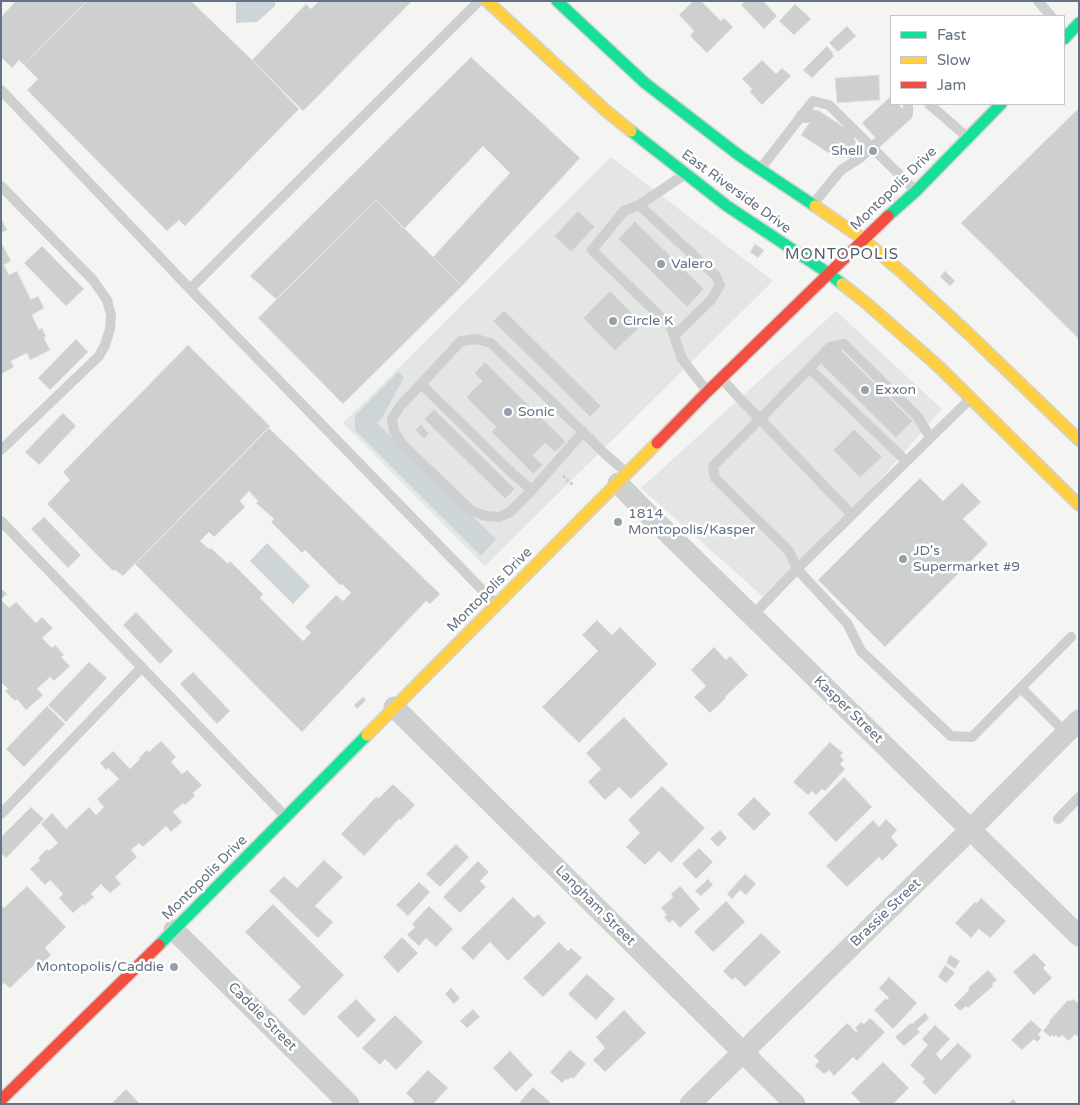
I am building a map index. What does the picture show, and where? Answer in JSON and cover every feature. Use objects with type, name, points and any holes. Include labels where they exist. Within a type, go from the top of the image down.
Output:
[{"type":"main road","name":"East Riverside Drive","points":[[488,1],[605,110],[727,206],[828,273],[872,308],[938,366],[1079,505]]},
{"type":"main road","points":[[557,1],[645,83],[740,156],[863,239],[969,334],[1079,440]]},
{"type":"main road","points":[[1065,35],[1079,24]]},
{"type":"main road","name":"Montopolis Drive","points":[[1,1100],[174,930],[707,392],[863,239],[916,191],[1000,105]]},
{"type":"street","name":"Kasper Street","points":[[622,478],[639,505],[1079,936]]},
{"type":"street","name":"Langham Street","points":[[394,707],[795,1104]]},
{"type":"street","name":"Brassie Street","points":[[690,1104],[970,830],[1072,726]]},
{"type":"street","name":"Caddie Street","points":[[174,930],[349,1104]]},
{"type":"lane","points":[[190,289],[479,1]]},
{"type":"lane","points":[[1038,1],[1050,15]]},
{"type":"lane","points":[[1,90],[190,289],[496,605]]},
{"type":"lane","points":[[760,170],[807,119],[813,100],[829,105],[863,132],[876,144],[916,191]]},
{"type":"lane","points":[[930,105],[968,138]]},
{"type":"lane","points":[[849,138],[857,155]]},
{"type":"lane","points":[[812,205],[841,170],[857,155],[876,144]]},
{"type":"lane","points":[[840,152],[857,155]]},
{"type":"lane","points":[[686,174],[639,205],[624,211],[592,250],[671,327],[682,359],[707,392]]},
{"type":"lane","points":[[1,186],[93,280],[106,300],[111,315],[110,329],[99,356],[1,450]]},
{"type":"lane","points":[[639,205],[716,276],[720,285],[711,300],[674,336]]},
{"type":"lane","points":[[583,432],[532,490],[510,512],[499,517],[486,516],[472,511],[402,444],[394,431],[392,419],[400,406],[461,341],[476,339],[491,343],[583,432],[605,454],[622,478]]},
{"type":"lane","points":[[930,437],[917,416],[898,402],[875,380],[856,361],[844,344],[830,347],[713,466],[715,478],[790,551],[797,569],[847,622],[860,652],[951,736],[972,737],[1071,637]]},
{"type":"lane","points":[[809,368],[830,388],[853,403],[876,425],[906,461]]},
{"type":"lane","points":[[722,378],[852,515]]},
{"type":"lane","points":[[830,388],[838,380]]},
{"type":"lane","points":[[421,384],[514,475],[532,490]]},
{"type":"lane","points":[[752,616],[970,398]]},
{"type":"lane","points":[[1,521],[286,817]]},
{"type":"lane","points":[[1,814],[142,667]]},
{"type":"lane","points":[[1021,688],[1072,726]]},
{"type":"lane","points":[[1058,819],[1079,797]]},
{"type":"path","points":[[561,474],[574,486]]},
{"type":"shaded area","points":[[236,1],[275,1],[275,6],[257,22],[236,23]]},
{"type":"shaded area","points":[[611,157],[773,281],[485,566],[343,423]]},
{"type":"shaded area","points":[[836,311],[942,409],[771,604],[641,488]]},
{"type":"shaded area","points":[[398,372],[404,377],[383,416],[377,423],[496,539],[481,556],[355,430],[355,416]]},
{"type":"shaded area","points":[[267,543],[310,586],[293,604],[250,561]]},
{"type":"building","points":[[16,1],[87,1],[24,65],[19,60],[12,68],[1,57],[1,17]]},
{"type":"building","points":[[87,1],[191,1],[299,109],[185,226],[179,220],[167,231],[27,90],[38,79],[24,65]]},
{"type":"building","points":[[319,1],[412,1],[303,111],[252,60],[306,4],[311,9]]},
{"type":"building","points":[[693,1],[701,1],[721,21],[724,18],[733,27],[707,53],[690,36],[694,31],[679,15]]},
{"type":"building","points":[[745,1],[763,1],[777,16],[764,29],[741,5]]},
{"type":"building","points":[[795,4],[811,19],[794,35],[779,21]]},
{"type":"building","points":[[847,26],[856,36],[838,52],[829,43]]},
{"type":"building","points":[[827,46],[834,56],[812,78],[803,70]]},
{"type":"building","points":[[471,57],[580,158],[462,286],[433,257],[510,173],[483,146],[404,229],[376,200],[276,299],[250,276]]},
{"type":"building","points":[[762,60],[776,74],[782,68],[791,76],[762,105],[750,92],[752,89],[742,79]]},
{"type":"building","points":[[879,75],[880,100],[837,103],[835,78]]},
{"type":"building","points":[[890,97],[890,105],[899,105],[912,118],[882,145],[862,123]]},
{"type":"building","points":[[1079,108],[1079,339],[961,223]]},
{"type":"building","points":[[818,110],[853,133],[836,158],[801,135]]},
{"type":"building","points":[[376,200],[462,286],[343,404],[258,318]]},
{"type":"building","points":[[578,211],[595,227],[571,252],[554,236]]},
{"type":"building","points":[[1,218],[7,230],[1,233]]},
{"type":"building","name":"Valero","points":[[635,221],[704,289],[687,307],[618,239]]},
{"type":"building","points":[[1,242],[11,261],[4,265],[9,275],[17,271],[31,300],[38,296],[44,308],[32,315],[39,330],[42,328],[46,337],[44,338],[50,350],[30,360],[27,353],[11,361],[14,367],[1,374]]},
{"type":"building","points":[[755,244],[764,250],[758,258],[750,252]]},
{"type":"building","points":[[42,246],[84,289],[66,306],[24,263]]},
{"type":"building","points":[[945,271],[955,281],[950,286],[940,277]]},
{"type":"building","name":"Circle K","points":[[610,291],[643,324],[615,351],[583,318]]},
{"type":"building","points":[[504,310],[601,406],[590,417],[493,321]]},
{"type":"building","points":[[76,339],[88,352],[50,390],[38,378]]},
{"type":"building","points":[[188,345],[270,426],[123,576],[115,570],[113,571],[47,504],[70,480],[63,472]]},
{"type":"building","name":"Exxon","points":[[837,346],[913,421],[896,438],[820,363]]},
{"type":"building","name":"Sonic","points":[[485,362],[566,442],[555,452],[545,443],[533,455],[543,465],[533,474],[491,432],[496,427],[466,397],[482,381],[474,373]]},
{"type":"building","points":[[434,409],[515,489],[505,499],[424,419]]},
{"type":"building","points":[[63,413],[76,426],[39,465],[25,452]]},
{"type":"building","points":[[421,424],[429,434],[424,439],[415,430]]},
{"type":"building","points":[[269,428],[440,594],[430,604],[426,601],[302,732],[135,564]],"holes":[[[249,491],[258,501],[256,503],[274,519],[271,522],[302,553],[305,550],[340,585],[342,584],[351,593],[343,601],[336,595],[305,627],[311,633],[303,641],[260,598],[263,594],[230,561],[228,564],[211,548],[209,549],[200,541],[209,532],[214,537],[245,507],[240,501]]]},
{"type":"building","points":[[854,429],[882,457],[860,478],[833,450]]},
{"type":"building","points":[[920,478],[943,501],[962,483],[981,502],[963,519],[988,544],[885,647],[818,580]]},
{"type":"building","points":[[44,517],[81,555],[68,568],[31,529]]},
{"type":"building","points":[[1,588],[7,594],[1,599]]},
{"type":"building","points":[[1,600],[9,608],[16,602],[36,623],[42,617],[53,628],[42,638],[52,648],[55,645],[64,655],[61,657],[70,666],[54,681],[50,677],[37,689],[43,695],[26,710],[17,699],[15,701],[5,691],[8,689],[1,682]]},
{"type":"building","points":[[136,612],[173,651],[160,664],[123,625]]},
{"type":"building","points":[[597,620],[612,635],[620,627],[657,664],[579,743],[542,707],[598,651],[582,635]]},
{"type":"building","points":[[714,647],[726,660],[730,656],[748,675],[710,713],[694,697],[706,686],[691,670]]},
{"type":"building","points":[[89,662],[107,678],[66,722],[48,705]]},
{"type":"building","points":[[193,672],[230,711],[217,724],[180,684]]},
{"type":"building","points":[[363,697],[366,700],[357,709],[354,705]]},
{"type":"building","points":[[47,706],[65,724],[24,767],[6,749]]},
{"type":"building","points":[[624,717],[668,764],[631,799],[619,787],[605,800],[588,782],[601,769],[586,753]]},
{"type":"building","points":[[161,741],[176,757],[171,762],[182,774],[187,770],[202,785],[193,793],[195,796],[173,812],[182,822],[171,832],[166,826],[143,847],[139,843],[131,850],[137,857],[115,877],[121,884],[110,893],[101,884],[91,894],[94,897],[73,913],[59,898],[63,894],[50,880],[45,885],[30,869],[40,860],[38,858],[47,849],[49,851],[58,843],[41,824],[52,813],[66,829],[89,807],[96,815],[104,807],[97,799],[119,779],[100,763],[113,751],[130,769],[147,750],[149,752]]},
{"type":"building","points":[[830,742],[843,753],[840,756],[844,760],[840,764],[845,769],[825,791],[822,789],[816,795],[812,791],[808,795],[793,782]]},
{"type":"building","points":[[844,777],[872,807],[836,842],[808,813]]},
{"type":"building","points":[[393,784],[415,805],[364,856],[341,834],[376,797],[379,798]]},
{"type":"building","points":[[662,786],[705,828],[671,863],[659,851],[645,865],[626,847],[640,833],[628,820]]},
{"type":"building","points":[[754,797],[771,814],[754,831],[737,814]]},
{"type":"building","points":[[31,807],[44,819],[6,858],[1,853],[1,837]]},
{"type":"building","points":[[886,819],[897,830],[891,837],[898,845],[882,861],[879,857],[847,887],[826,866],[873,820],[879,827]]},
{"type":"building","points":[[720,830],[727,838],[718,847],[710,839]]},
{"type":"building","points":[[456,844],[469,857],[440,887],[426,874]]},
{"type":"building","points":[[699,848],[713,862],[696,879],[682,864]]},
{"type":"building","points":[[324,860],[343,877],[315,906],[333,922],[318,938],[269,891],[284,876],[297,888]]},
{"type":"building","points":[[478,861],[489,872],[480,881],[486,887],[460,913],[443,897]]},
{"type":"building","points":[[745,874],[756,884],[746,895],[740,890],[732,899],[727,894]]},
{"type":"building","points":[[708,879],[713,885],[701,896],[695,891]]},
{"type":"building","points":[[419,882],[430,892],[408,916],[396,905]]},
{"type":"building","points":[[27,886],[66,927],[45,948],[51,955],[40,966],[37,962],[10,988],[4,983],[1,986],[1,905],[4,908]]},
{"type":"building","points":[[680,886],[700,909],[680,928],[673,920],[669,923],[664,917],[667,915],[661,908],[673,897],[671,894]]},
{"type":"building","points":[[513,897],[534,918],[538,914],[546,923],[508,961],[490,942],[473,960],[461,948]]},
{"type":"building","points":[[981,898],[1006,921],[990,938],[979,929],[971,938],[955,923]]},
{"type":"building","points":[[726,901],[745,922],[713,952],[694,932]]},
{"type":"building","points":[[273,904],[344,975],[304,1016],[288,1000],[301,987],[245,932]]},
{"type":"building","points":[[429,906],[453,929],[436,947],[426,938],[419,946],[407,935],[415,927],[412,924]]},
{"type":"building","points":[[761,933],[781,952],[745,987],[735,977],[732,980],[723,971]]},
{"type":"building","points":[[402,937],[418,953],[398,973],[383,957]]},
{"type":"building","points":[[559,942],[568,951],[571,948],[582,958],[543,997],[523,978]]},
{"type":"building","points":[[1034,953],[1046,965],[1043,968],[1052,978],[1034,995],[1013,972]]},
{"type":"building","points":[[950,955],[960,961],[955,969],[946,963]]},
{"type":"building","points":[[945,965],[955,973],[946,983],[938,977]]},
{"type":"building","points":[[988,970],[997,980],[992,984],[993,986],[968,1008],[966,1006],[960,1011],[954,1005],[969,990],[968,988]]},
{"type":"building","points":[[587,974],[615,999],[596,1020],[568,994]]},
{"type":"building","points":[[889,977],[917,1003],[893,1029],[874,1010],[886,998],[887,1000],[889,998],[879,988]]},
{"type":"building","points":[[451,988],[460,998],[454,1004],[445,994]]},
{"type":"building","points":[[356,999],[376,1020],[358,1038],[337,1017]]},
{"type":"building","points":[[1073,999],[1079,1002],[1079,1037],[1075,1034],[1069,1041],[1062,1035],[1059,1038],[1056,1035],[1050,1037],[1043,1031],[1049,1021],[1068,1000]]},
{"type":"building","points":[[473,1009],[480,1017],[467,1028],[460,1021]]},
{"type":"building","points":[[624,1010],[646,1033],[605,1072],[593,1060],[605,1048],[596,1037]]},
{"type":"building","points":[[925,1013],[929,1018],[917,1029],[920,1032],[904,1046],[895,1037]]},
{"type":"building","points":[[395,1015],[423,1042],[396,1070],[385,1059],[380,1065],[362,1048]]},
{"type":"building","points":[[870,1018],[885,1032],[857,1061],[853,1057],[834,1076],[829,1070],[824,1074],[815,1066],[819,1061],[814,1056],[847,1023],[856,1032],[858,1031],[855,1028],[861,1022],[864,1024]]},
{"type":"building","points":[[1031,1020],[1042,1030],[1038,1034],[1041,1038],[1037,1042],[1034,1039],[1022,1050],[1011,1040]]},
{"type":"building","points":[[935,1025],[950,1039],[936,1054],[941,1060],[958,1043],[972,1056],[935,1095],[922,1082],[925,1079],[910,1065],[928,1045],[922,1039]]},
{"type":"building","points":[[570,1050],[586,1064],[573,1079],[571,1077],[562,1083],[550,1072]]},
{"type":"building","points":[[510,1051],[533,1075],[516,1092],[493,1068]]},
{"type":"building","points":[[883,1062],[909,1088],[893,1104],[862,1104],[851,1093]]},
{"type":"building","points":[[428,1070],[448,1088],[433,1104],[412,1104],[414,1101],[406,1093]]},
{"type":"building","points":[[533,1087],[552,1104],[518,1104]]},
{"type":"building","points":[[126,1089],[140,1104],[111,1104]]},
{"type":"building","points":[[1013,1099],[1018,1104],[1008,1104]]},
{"type":"traffic: fast","points":[[557,1],[645,83],[740,156],[815,206]]},
{"type":"traffic: fast","points":[[1065,38],[1079,23]]},
{"type":"traffic: fast","points":[[888,216],[916,191],[1000,105]]},
{"type":"traffic: fast","points":[[631,131],[727,206],[842,284]]},
{"type":"traffic: fast","points":[[159,945],[367,735]]},
{"type":"traffic: slow","points":[[487,1],[605,110],[631,131]]},
{"type":"traffic: slow","points":[[815,206],[863,239],[906,276],[1079,440]]},
{"type":"traffic: slow","points":[[842,284],[938,366],[1079,505]]},
{"type":"traffic: slow","points":[[367,735],[657,443]]},
{"type":"traffic: jam","points":[[657,443],[888,216]]},
{"type":"traffic: jam","points":[[1,1100],[159,945]]},
{"type":"place","name":"Shell","points":[[873,151]]},
{"type":"place","name":"Valero","points":[[661,264]]},
{"type":"place","name":"Circle K","points":[[613,321]]},
{"type":"place","name":"Exxon","points":[[865,390]]},
{"type":"place","name":"Sonic","points":[[508,412]]},
{"type":"place","name":"1814 Montopolis/Kasper","points":[[618,522]]},
{"type":"place","name":"JD's Supermarket #9","points":[[903,559]]},
{"type":"place","name":"Montopolis/Caddie","points":[[174,967]]},
{"type":"district","name":"MONTOPOLIS","points":[[842,255]]}]
